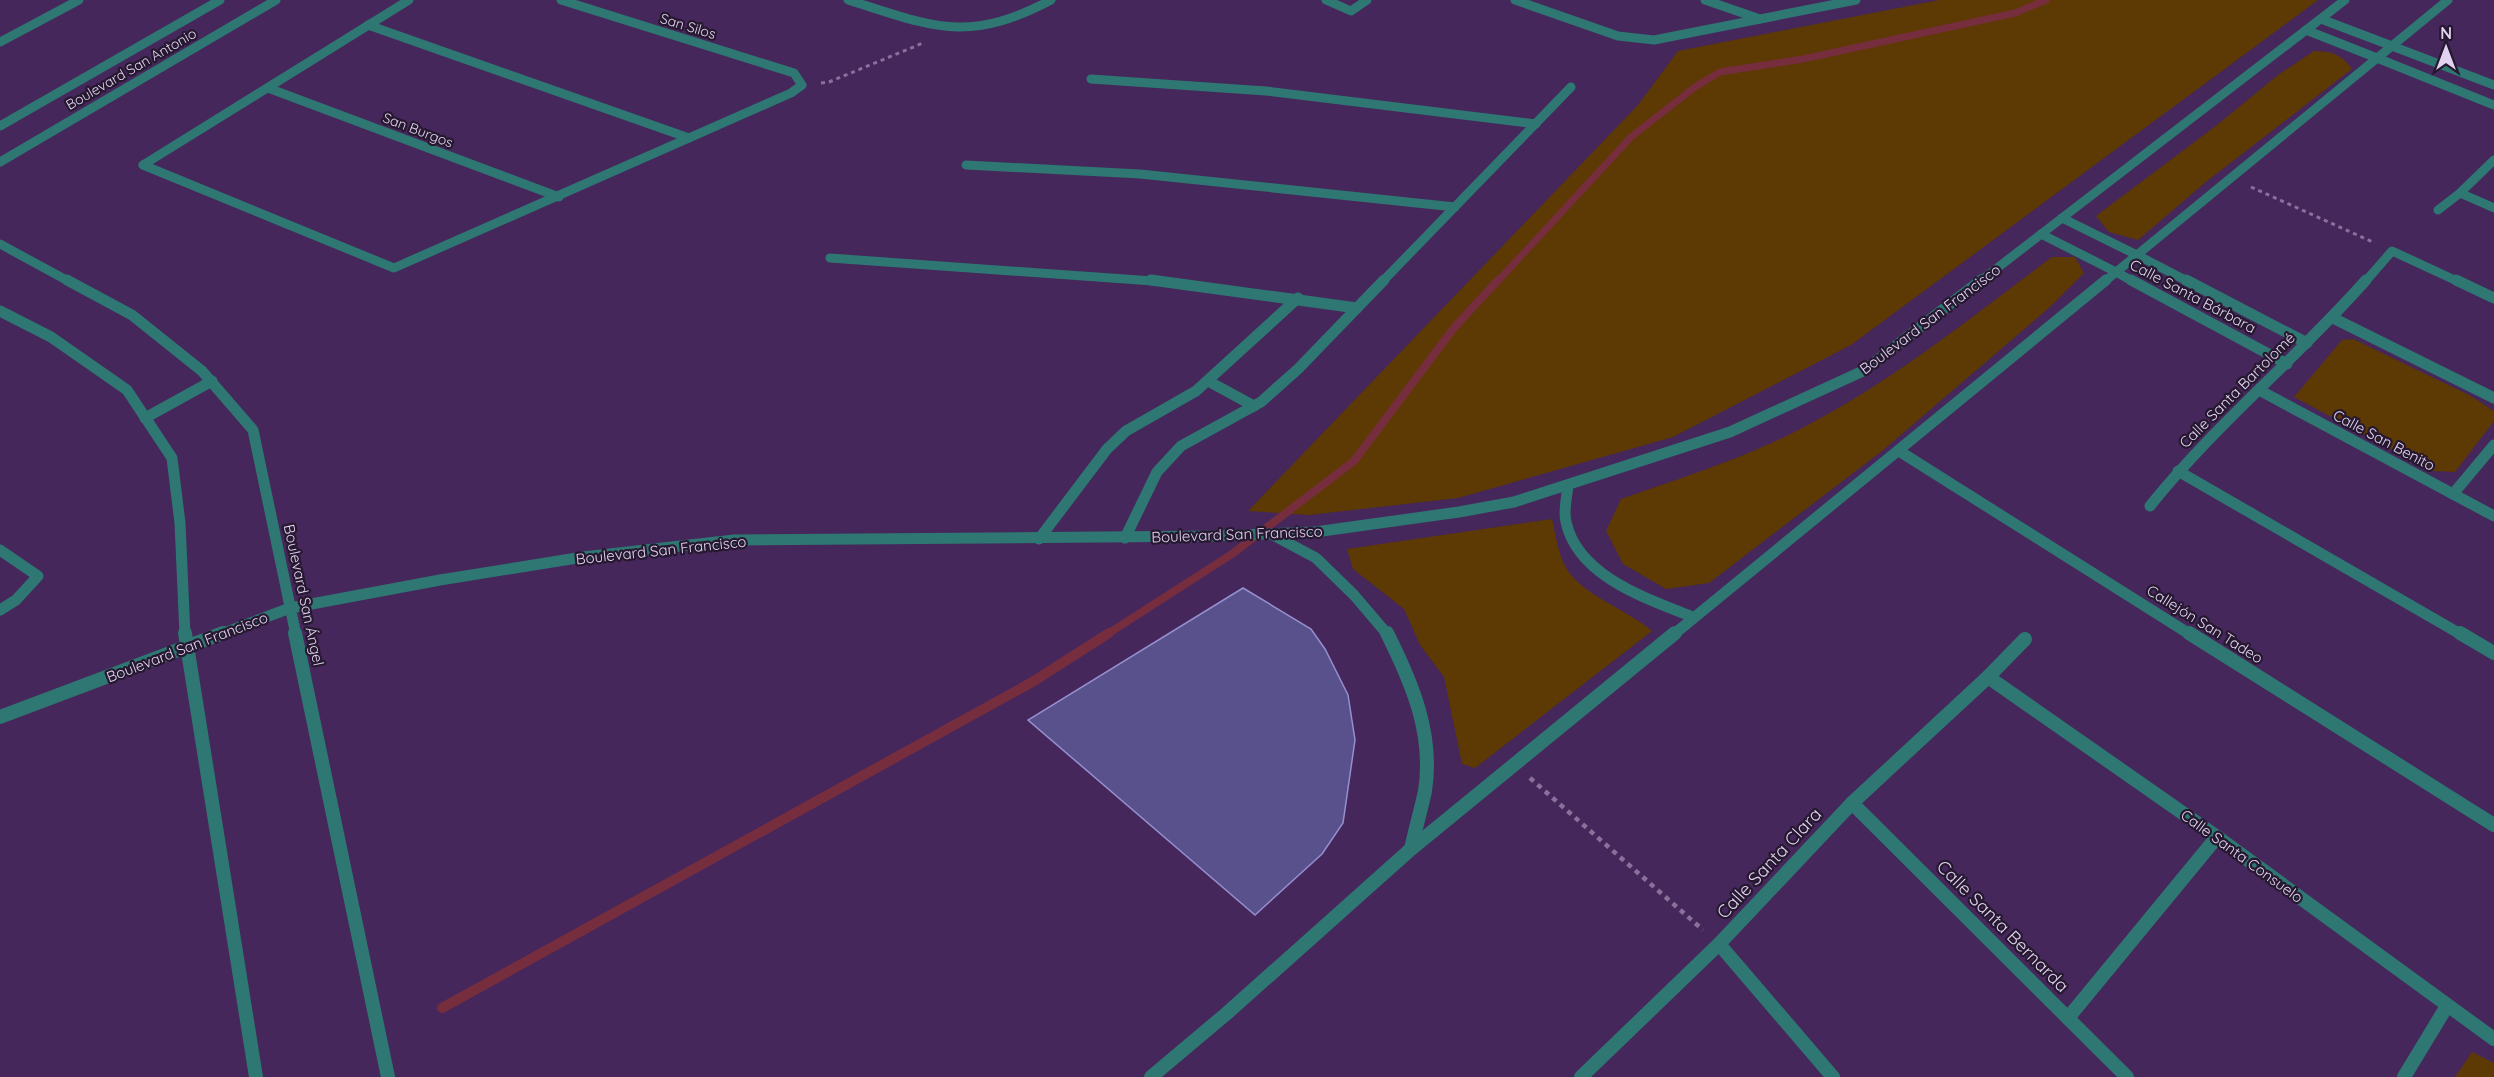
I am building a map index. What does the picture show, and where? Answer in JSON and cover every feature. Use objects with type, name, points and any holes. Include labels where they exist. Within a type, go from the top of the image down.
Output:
[{"type":"street","points":[[0,42],[79,0]]},
{"type":"street","name":"Boulevard San Antonio","points":[[0,126],[220,0]]},
{"type":"street","name":"Boulevard San Antonio","points":[[0,162],[276,0]]},
{"type":"street","points":[[410,0],[142,165],[394,268],[791,93],[802,85]]},
{"type":"street","name":"San Silos","points":[[561,0],[794,73],[802,85]]},
{"type":"street","points":[[848,0],[946,28],[1004,20],[1035,9],[1051,0]]},
{"type":"street","points":[[1326,0],[1351,11],[1367,0]]},
{"type":"street","points":[[1515,0],[1618,36],[1654,39],[1856,0]]},
{"type":"street","points":[[1705,0],[1761,19]]},
{"type":"street","name":"Boulevard San Francisco","points":[[0,717],[290,608],[440,580],[583,557],[734,540],[1215,537],[1315,532],[1514,502],[1730,432],[1842,382],[1882,357],[2345,0]]},
{"type":"street","points":[[1151,1077],[1226,1014],[1411,849],[2448,0]]},
{"type":"street","points":[[2321,19],[2494,85]]},
{"type":"street","points":[[368,26],[689,138]]},
{"type":"street","points":[[2306,30],[2494,105]]},
{"type":"street","points":[[1091,80],[1266,91],[1536,124]]},
{"type":"street","points":[[1125,538],[1157,472],[1181,446],[1254,406],[1298,369],[1571,87]]},
{"type":"street","name":"San Burgos","points":[[268,88],[559,197]]},
{"type":"street","points":[[2438,210],[2460,193],[2494,160]]},
{"type":"street","points":[[966,165],[1140,174],[1455,207]]},
{"type":"street","points":[[2460,193],[2494,208]]},
{"type":"street","name":"Calle Santa Bárbara","points":[[2062,218],[2307,343]]},
{"type":"street","name":"Calle Santa Bárbara","points":[[2041,234],[2287,364]]},
{"type":"street","name":"Boulevard San Ángel","points":[[0,244],[132,315],[202,370],[253,430],[388,1077]]},
{"type":"street","points":[[2392,251],[2494,298]]},
{"type":"street","name":"Calle Santa Bartolomé","points":[[2392,251],[2333,318],[2178,471],[2494,653]]},
{"type":"street","points":[[830,258],[1161,281],[1298,298],[1357,308]]},
{"type":"street","points":[[1039,539],[1107,449],[1126,431],[1196,391],[1298,298]]},
{"type":"street","points":[[0,311],[51,337],[127,390],[172,458],[180,523],[186,647],[256,1077]]},
{"type":"street","points":[[2333,318],[2494,398]]},
{"type":"street","points":[[145,418],[212,381]]},
{"type":"street","points":[[1208,381],[1254,406]]},
{"type":"street","name":"Calle San Benito","points":[[2259,390],[2494,516]]},
{"type":"street","points":[[2453,494],[2494,445]]},
{"type":"street","name":"Callejón San Tadeo","points":[[1899,451],[2494,825]]},
{"type":"street","points":[[2150,506],[2178,471]]},
{"type":"street","points":[[1568,485],[1566,522],[1576,547],[1598,569],[1623,587],[1693,617]]},
{"type":"street","points":[[1272,534],[1316,558],[1354,595],[1387,633],[1410,678],[1426,736],[1425,789],[1411,849]]},
{"type":"street","points":[[0,550],[38,576],[16,600],[0,610]]},
{"type":"street","name":"Calle Santa Clara","points":[[1581,1077],[1719,944],[1852,803],[1988,677],[2025,639]]},
{"type":"street","name":"Calle Santa Consuelo","points":[[1988,677],[2217,837],[2494,1039]]},
{"type":"street","name":"Calle Santa Bernarda","points":[[1852,803],[2127,1077]]},
{"type":"street","points":[[2068,1018],[2217,837]]},
{"type":"street","points":[[1719,944],[1833,1077]]},
{"type":"street","points":[[2404,1077],[2447,1006]]},
{"type":"path","points":[[802,85],[829,82],[963,26]]},
{"type":"path","points":[[2231,178],[2392,251]]},
{"type":"path","points":[[1514,764],[1719,944]]},
{"type":"shaded area","points":[[1939,0],[2318,0],[1851,345],[1673,437],[1458,498],[1309,515],[1248,511],[1638,105],[1678,51]]},
{"type":"shaded area","points":[[2314,51],[2336,55],[2352,69],[2207,181],[2138,240],[2109,232],[2096,216],[2217,125],[2278,75]]},
{"type":"shaded area","points":[[2052,257],[2075,257],[2084,273],[2050,307],[1882,451],[1709,583],[1666,589],[1623,564],[1606,531],[1621,499],[1760,448],[1837,409],[1900,369]]},
{"type":"shaded area","points":[[2353,339],[2469,395],[2494,411],[2494,421],[2455,472],[2432,471],[2294,397],[2342,340]]},
{"type":"shaded area","points":[[1552,519],[1560,553],[1571,575],[1591,593],[1652,631],[1475,768],[1462,764],[1444,677],[1420,645],[1404,609],[1353,569],[1347,549]]},
{"type":"shaded area","points":[[2472,1052],[2494,1063],[2494,1077],[2455,1077]]},
{"type":"building","points":[[1243,588],[1311,629],[1325,649],[1348,695],[1355,740],[1343,823],[1322,854],[1255,915],[1028,720]]},
{"type":"waterway","points":[[1497,282],[1631,137],[1695,87],[1720,72],[1803,59],[2015,13],[2046,0]]},
{"type":"waterway","points":[[1106,635],[1232,554],[1354,461],[1453,329],[1498,280]]},
{"type":"waterway","points":[[442,1008],[1034,681],[1109,633]]}]
